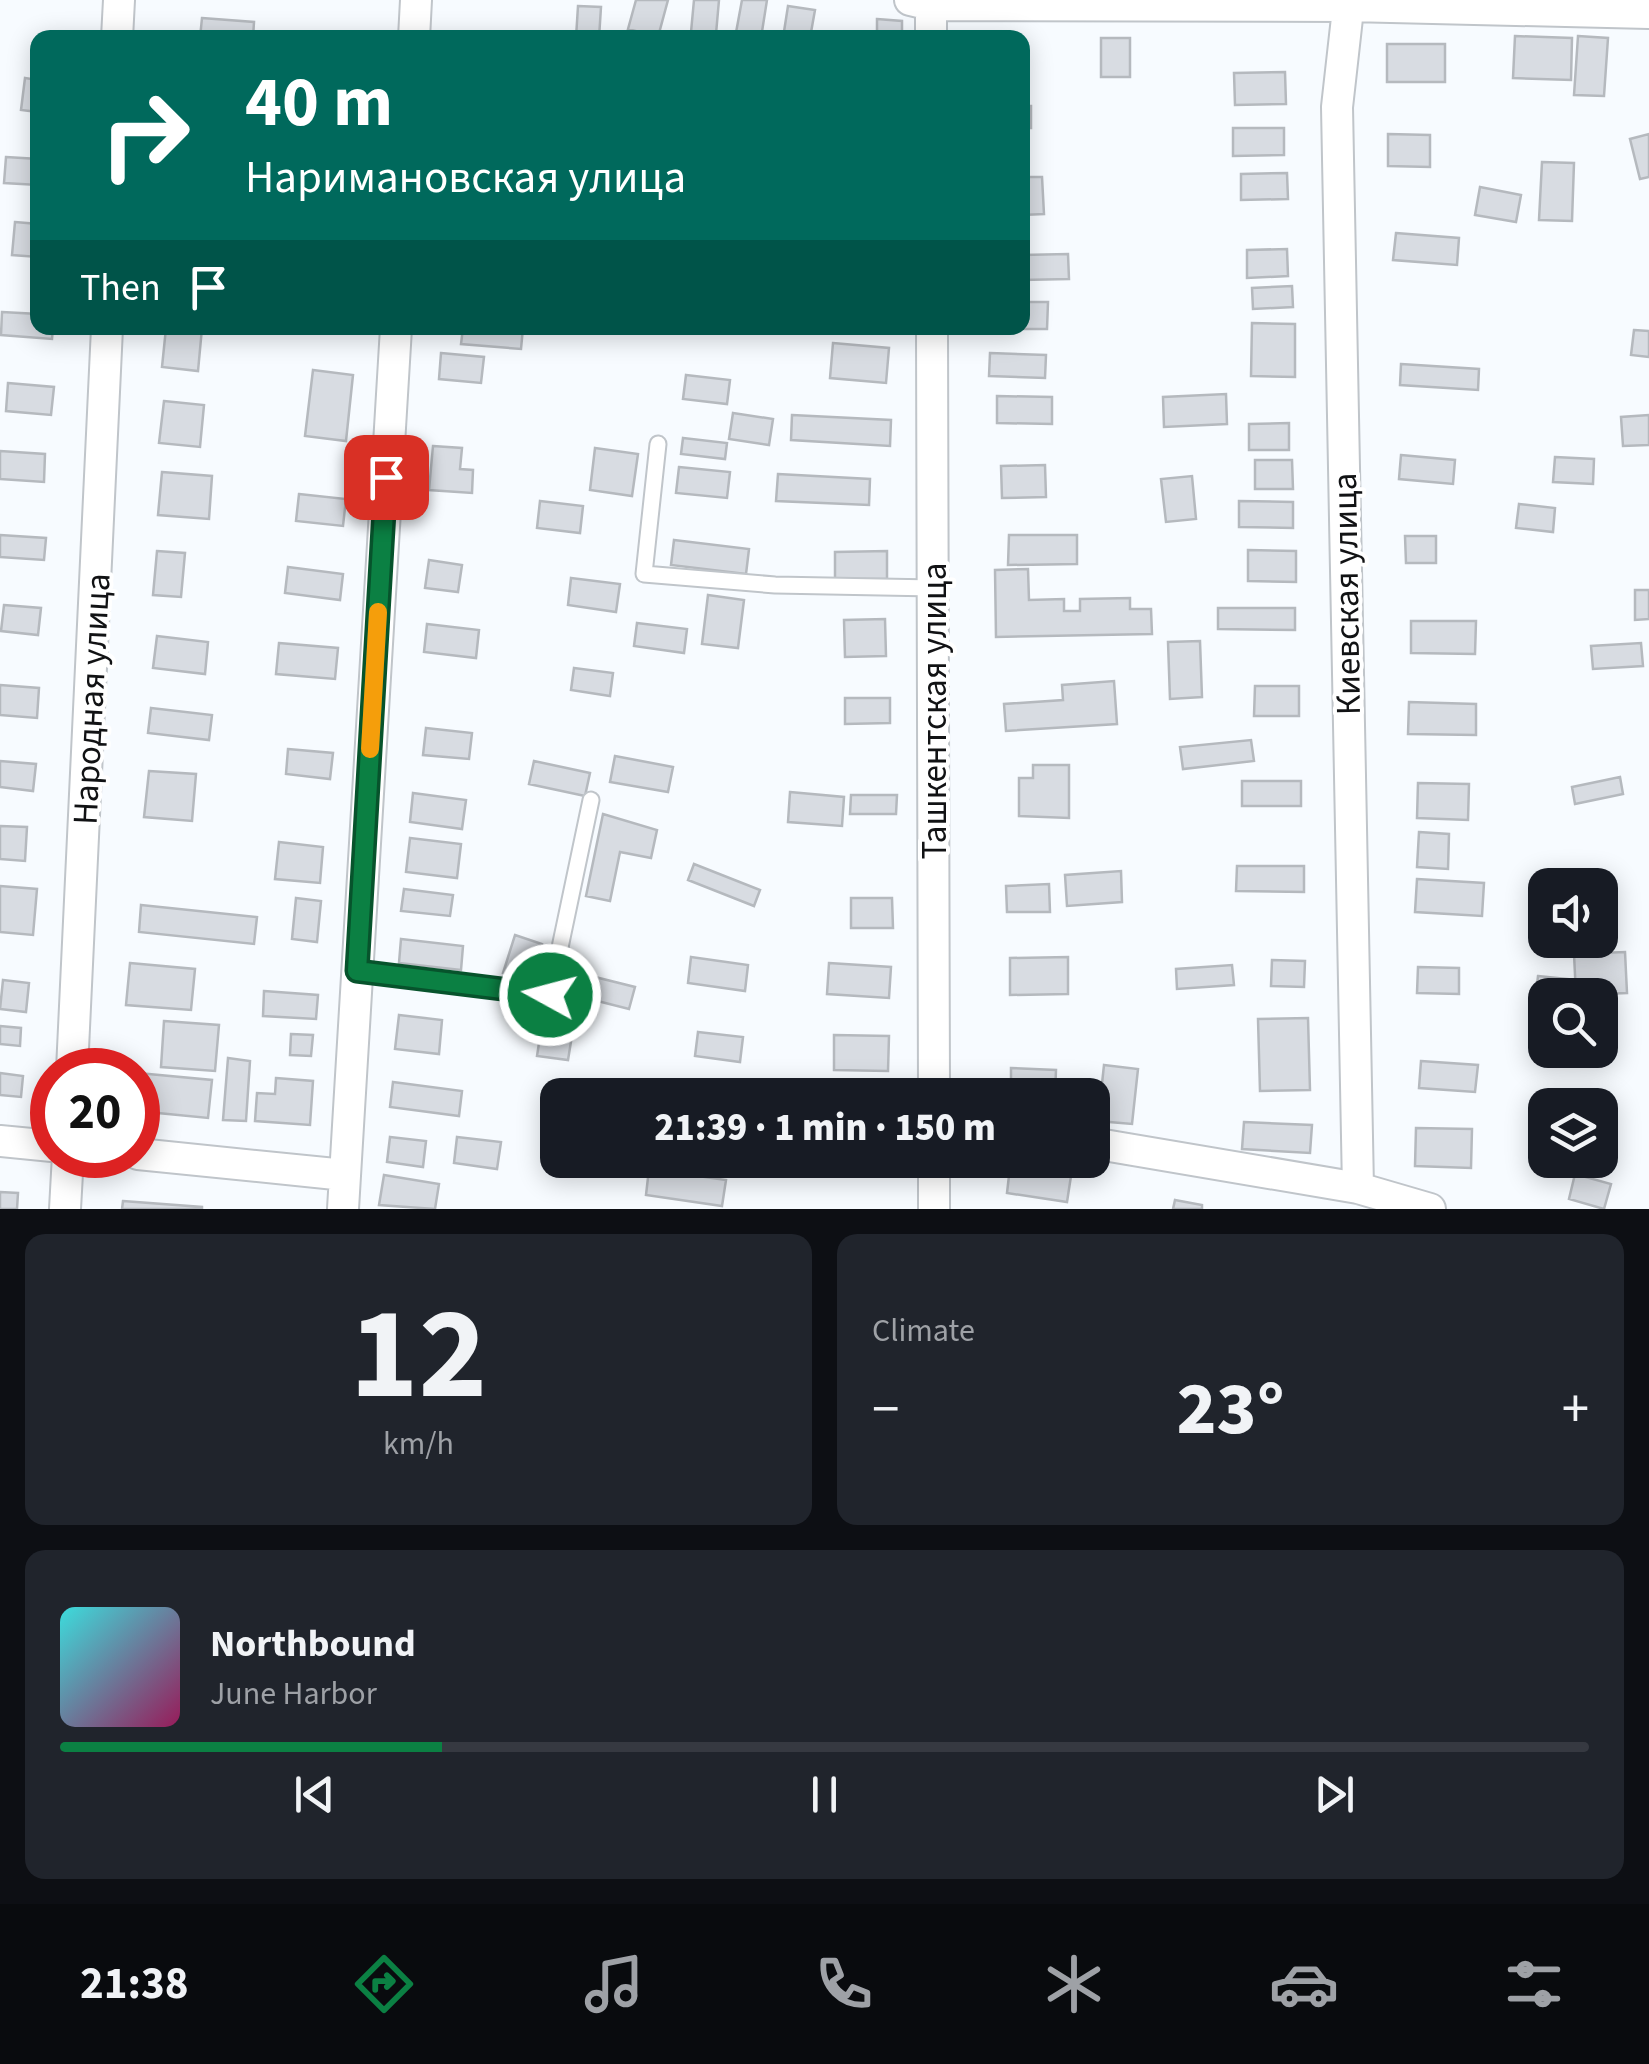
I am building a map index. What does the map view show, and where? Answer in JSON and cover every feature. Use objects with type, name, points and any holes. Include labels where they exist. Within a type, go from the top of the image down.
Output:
[{"type":"street","points":[[118,30],[119,0]]},
{"type":"street","points":[[414,30],[416,0]]},
{"type":"street","points":[[929,30],[924,2],[1349,3],[1649,14]]},
{"type":"street","name":"Киевская улица","points":[[1349,3],[1337,107],[1358,1188]]},
{"type":"street","name":"Народная улица","points":[[73,1048],[106,335]]},
{"type":"street","points":[[343,1209],[396,335]]},
{"type":"street","name":"Ташкентская улица","points":[[932,335],[934,1078]]},
{"type":"street","points":[[0,1141],[30,1144]]},
{"type":"street","points":[[1110,1146],[1358,1188],[1430,1209]]},
{"type":"street","points":[[160,1156],[345,1175]]},
{"type":"street","points":[[65,1209],[67,1178]]},
{"type":"street","points":[[934,1178],[934,1209]]},
{"type":"lane","points":[[658,444],[644,574],[774,585],[934,588]]},
{"type":"lane","points":[[357,971],[550,995],[591,800]]},
{"type":"building","points":[[636,0],[668,0],[660,30],[628,29]]},
{"type":"building","points":[[694,0],[719,0],[716,30],[691,30]]},
{"type":"building","points":[[742,0],[767,0],[762,30],[736,30]]},
{"type":"building","points":[[578,6],[601,7],[600,30],[576,30]]},
{"type":"building","points":[[788,6],[815,10],[811,30],[784,30]]},
{"type":"building","points":[[202,18],[254,22],[254,30],[201,30]]},
{"type":"building","points":[[877,19],[902,21],[902,30],[877,30]]},
{"type":"building","points":[[1515,36],[1572,38],[1571,80],[1513,78]]},
{"type":"building","points":[[1578,36],[1608,38],[1604,96],[1574,95]]},
{"type":"building","points":[[1101,38],[1130,38],[1130,77],[1101,77]]},
{"type":"building","points":[[1387,44],[1445,44],[1445,82],[1387,82]]},
{"type":"building","points":[[1285,72],[1286,104],[1235,105],[1234,73]]},
{"type":"building","points":[[25,78],[30,79],[30,111],[21,110]]},
{"type":"building","points":[[1233,128],[1284,128],[1284,155],[1233,156]]},
{"type":"building","points":[[1388,134],[1430,135],[1430,167],[1388,166]]},
{"type":"building","points":[[1649,134],[1649,177],[1640,179],[1630,139]]},
{"type":"building","points":[[6,157],[30,158],[30,185],[4,183]]},
{"type":"building","points":[[1542,162],[1574,163],[1572,221],[1539,220]]},
{"type":"building","points":[[1287,173],[1288,199],[1241,200],[1241,174]]},
{"type":"building","points":[[1030,177],[1042,177],[1044,214],[1030,215]]},
{"type":"building","points":[[1480,187],[1521,195],[1516,222],[1475,215]]},
{"type":"building","points":[[15,222],[30,223],[30,256],[12,255]]},
{"type":"building","points":[[1396,233],[1459,238],[1457,265],[1393,260]]},
{"type":"building","points":[[1287,249],[1288,276],[1247,278],[1247,250]]},
{"type":"building","points":[[1068,254],[1069,279],[1030,280],[1030,255]]},
{"type":"building","points":[[1292,286],[1293,307],[1253,309],[1252,288]]},
{"type":"building","points":[[1030,302],[1048,302],[1047,329],[1030,329]]},
{"type":"building","points":[[2,312],[30,314],[30,335],[52,335],[52,339],[1,335]]},
{"type":"building","points":[[1252,323],[1295,324],[1295,377],[1251,376]]},
{"type":"building","points":[[1634,330],[1649,331],[1649,357],[1631,355]]},
{"type":"building","points":[[165,335],[201,335],[198,371],[162,367]]},
{"type":"building","points":[[462,335],[522,335],[521,349],[461,344]]},
{"type":"building","points":[[833,343],[889,348],[886,383],[830,378]]},
{"type":"building","points":[[441,353],[484,357],[481,383],[439,379]]},
{"type":"building","points":[[990,353],[1046,355],[1045,378],[989,376]]},
{"type":"building","points":[[1401,364],[1479,369],[1478,390],[1400,385]]},
{"type":"building","points":[[313,370],[353,375],[346,441],[305,436]]},
{"type":"building","points":[[686,375],[730,380],[727,404],[683,399]]},
{"type":"building","points":[[8,383],[54,387],[51,415],[6,411]]},
{"type":"building","points":[[1226,394],[1227,424],[1164,427],[1163,397]]},
{"type":"building","points":[[997,396],[1052,397],[1052,424],[997,423]]},
{"type":"building","points":[[164,401],[204,405],[200,447],[159,443]]},
{"type":"building","points":[[733,413],[773,419],[769,445],[729,439]]},
{"type":"building","points":[[792,415],[891,420],[890,446],[791,440]]},
{"type":"building","points":[[1649,415],[1649,445],[1623,446],[1621,417]]},
{"type":"building","points":[[1289,423],[1289,450],[1249,450],[1249,424]]},
{"type":"building","points":[[683,438],[727,443],[725,459],[681,454]]},
{"type":"building","points":[[433,446],[462,448],[460,469],[473,470],[472,493],[429,490]]},
{"type":"building","points":[[595,448],[638,454],[632,496],[590,490]]},
{"type":"building","points":[[0,451],[45,454],[44,482],[0,479]]},
{"type":"building","points":[[1401,455],[1455,460],[1453,484],[1399,479]]},
{"type":"building","points":[[1555,457],[1594,459],[1593,484],[1553,482]]},
{"type":"building","points":[[1255,460],[1292,460],[1293,489],[1255,489]]},
{"type":"building","points":[[1045,465],[1046,497],[1002,498],[1001,466]]},
{"type":"building","points":[[679,467],[730,472],[727,498],[676,493]]},
{"type":"building","points":[[162,472],[212,476],[209,519],[158,515]]},
{"type":"building","points":[[778,474],[870,479],[869,505],[776,501]]},
{"type":"building","points":[[1192,476],[1196,519],[1166,522],[1161,479]]},
{"type":"building","points":[[299,494],[346,499],[343,526],[296,521]]},
{"type":"building","points":[[540,501],[583,506],[580,533],[537,528]]},
{"type":"building","points":[[1239,501],[1293,502],[1293,528],[1239,527]]},
{"type":"building","points":[[1519,504],[1555,508],[1553,532],[1516,528]]},
{"type":"building","points":[[0,535],[46,538],[44,560],[0,557]]},
{"type":"building","points":[[1009,535],[1077,535],[1077,564],[1008,565]]},
{"type":"building","points":[[1405,536],[1436,536],[1436,563],[1406,563]]},
{"type":"building","points":[[674,540],[749,549],[746,574],[671,565]]},
{"type":"building","points":[[1248,550],[1296,551],[1296,582],[1248,581]]},
{"type":"building","points":[[157,551],[185,553],[181,597],[153,595]]},
{"type":"building","points":[[887,551],[887,579],[835,579],[835,552]]},
{"type":"building","points":[[429,560],[462,565],[458,592],[425,588]]},
{"type":"building","points":[[288,567],[343,574],[340,600],[285,593]]},
{"type":"building","points":[[1028,569],[1029,600],[1064,599],[1064,611],[1080,611],[1080,599],[1130,598],[1130,609],[1151,609],[1152,634],[996,637],[995,570]]},
{"type":"building","points":[[571,578],[620,584],[616,612],[568,605]]},
{"type":"building","points":[[1635,590],[1649,590],[1649,619],[1635,620]]},
{"type":"building","points":[[708,595],[744,600],[738,648],[702,644]]},
{"type":"building","points":[[4,605],[41,608],[38,635],[1,631]]},
{"type":"building","points":[[1218,608],[1295,608],[1295,630],[1218,629]]},
{"type":"building","points":[[885,619],[886,656],[845,657],[844,620]]},
{"type":"building","points":[[1411,621],[1476,621],[1475,654],[1411,653]]},
{"type":"building","points":[[637,623],[687,629],[684,653],[634,646]]},
{"type":"building","points":[[427,624],[479,630],[476,658],[424,652]]},
{"type":"building","points":[[157,636],[208,642],[205,674],[153,668]]},
{"type":"building","points":[[1200,641],[1202,697],[1170,699],[1168,642]]},
{"type":"building","points":[[279,643],[338,648],[335,679],[276,674]]},
{"type":"building","points":[[1641,643],[1643,666],[1593,669],[1591,646]]},
{"type":"building","points":[[574,668],[613,673],[610,696],[571,690]]},
{"type":"building","points":[[1114,681],[1117,724],[1006,731],[1004,704],[1063,700],[1062,685]]},
{"type":"building","points":[[0,685],[39,688],[37,718],[0,715]]},
{"type":"building","points":[[1255,686],[1299,686],[1299,716],[1254,716]]},
{"type":"building","points":[[845,698],[890,698],[890,723],[845,724]]},
{"type":"building","points":[[1409,702],[1476,704],[1476,735],[1408,734]]},
{"type":"building","points":[[151,708],[212,715],[209,740],[148,733]]},
{"type":"building","points":[[426,728],[472,733],[469,759],[423,755]]},
{"type":"building","points":[[1251,740],[1254,761],[1183,769],[1180,747]]},
{"type":"building","points":[[288,749],[333,753],[330,779],[286,774]]},
{"type":"building","points":[[615,756],[673,767],[668,792],[610,782]]},
{"type":"building","points":[[0,761],[36,764],[33,791],[0,787]]},
{"type":"building","points":[[534,761],[590,773],[585,796],[529,784]]},
{"type":"building","points":[[1033,765],[1069,765],[1069,818],[1019,816],[1019,778],[1033,778]]},
{"type":"building","points":[[149,771],[196,774],[192,821],[144,817]]},
{"type":"building","points":[[1620,777],[1623,794],[1575,804],[1572,787]]},
{"type":"building","points":[[1242,781],[1301,781],[1301,806],[1242,806]]},
{"type":"building","points":[[1418,783],[1469,784],[1468,820],[1417,818]]},
{"type":"building","points":[[790,792],[844,797],[842,826],[788,822]]},
{"type":"building","points":[[413,793],[466,800],[462,829],[410,822]]},
{"type":"building","points":[[851,795],[897,795],[896,814],[850,814]]},
{"type":"building","points":[[603,814],[657,830],[651,858],[620,852],[610,901],[586,896]]},
{"type":"building","points":[[0,826],[27,827],[25,861],[0,859]]},
{"type":"building","points":[[1419,832],[1449,834],[1448,869],[1417,867]]},
{"type":"building","points":[[410,838],[461,844],[457,878],[406,872]]},
{"type":"building","points":[[279,842],[323,847],[320,883],[275,879]]},
{"type":"building","points":[[694,864],[760,890],[754,906],[688,880]]},
{"type":"building","points":[[1237,866],[1304,866],[1304,892],[1236,891]]},
{"type":"building","points":[[1121,871],[1122,902],[1067,906],[1065,875]]},
{"type":"building","points":[[1417,879],[1484,883],[1482,916],[1415,912]]},
{"type":"building","points":[[1049,884],[1050,912],[1007,912],[1006,886]]},
{"type":"building","points":[[0,886],[37,889],[33,935],[0,932]]},
{"type":"building","points":[[404,889],[453,895],[450,916],[401,911]]},
{"type":"building","points":[[296,898],[321,901],[317,942],[292,939]]},
{"type":"building","points":[[851,898],[892,898],[893,928],[851,928]]},
{"type":"building","points":[[141,905],[257,917],[254,944],[139,932]]},
{"type":"building","points":[[515,935],[542,944],[530,981],[503,973]]},
{"type":"building","points":[[401,939],[463,946],[461,970],[399,963]]},
{"type":"building","points":[[1618,952],[1625,952],[1627,993],[1618,993],[1618,978],[1575,978],[1574,958],[1618,958]]},
{"type":"building","points":[[691,957],[748,965],[745,991],[688,983]]},
{"type":"building","points":[[1068,957],[1068,994],[1010,995],[1010,958]]},
{"type":"building","points":[[1272,960],[1305,961],[1304,987],[1271,986]]},
{"type":"building","points":[[130,963],[195,969],[191,1010],[126,1005]]},
{"type":"building","points":[[829,963],[891,967],[889,998],[827,994]]},
{"type":"building","points":[[1232,965],[1234,985],[1177,989],[1176,969]]},
{"type":"building","points":[[1418,967],[1459,968],[1459,994],[1417,993]]},
{"type":"building","points":[[571,971],[635,987],[629,1009],[566,993]]},
{"type":"building","points":[[3,980],[29,983],[26,1012],[0,1009]]},
{"type":"building","points":[[264,991],[318,995],[316,1019],[263,1016]]},
{"type":"building","points":[[544,1011],[575,1017],[568,1060],[537,1056]]},
{"type":"building","points":[[399,1015],[442,1020],[439,1054],[395,1049]]},
{"type":"building","points":[[1308,1018],[1310,1090],[1260,1091],[1258,1019]]},
{"type":"building","points":[[164,1021],[219,1025],[215,1071],[161,1067]]},
{"type":"building","points":[[0,1026],[21,1028],[20,1046],[0,1044]]},
{"type":"building","points":[[698,1032],[743,1037],[740,1062],[695,1056]]},
{"type":"building","points":[[291,1034],[313,1035],[311,1056],[290,1055]]},
{"type":"building","points":[[834,1035],[889,1036],[888,1071],[834,1070]]},
{"type":"building","points":[[228,1058],[250,1061],[246,1121],[223,1120]]},
{"type":"building","points":[[1421,1061],[1478,1065],[1475,1092],[1419,1088]]},
{"type":"building","points":[[1104,1065],[1138,1069],[1132,1124],[1110,1122],[1110,1078],[1103,1078]]},
{"type":"building","points":[[1011,1068],[1056,1070],[1056,1078],[1011,1078]]},
{"type":"building","points":[[0,1073],[23,1076],[21,1097],[0,1095]]},
{"type":"building","points":[[160,1075],[212,1080],[208,1118],[160,1113]]},
{"type":"building","points":[[276,1078],[313,1081],[310,1125],[255,1121],[257,1093],[275,1094]]},
{"type":"building","points":[[393,1082],[462,1091],[459,1116],[390,1107]]},
{"type":"building","points":[[1244,1122],[1312,1125],[1310,1153],[1242,1149]]},
{"type":"building","points":[[1416,1128],[1472,1129],[1471,1168],[1415,1166]]},
{"type":"building","points":[[390,1137],[426,1141],[423,1167],[387,1162]]},
{"type":"building","points":[[457,1137],[501,1142],[497,1169],[454,1163]]},
{"type":"building","points":[[384,1175],[439,1184],[435,1209],[379,1205]]},
{"type":"building","points":[[648,1178],[726,1180],[722,1206],[646,1195]]},
{"type":"building","points":[[1009,1178],[1071,1178],[1067,1202],[1007,1193]]},
{"type":"building","points":[[1574,1178],[1611,1184],[1604,1209],[1569,1199]]},
{"type":"building","points":[[0,1192],[18,1193],[17,1209],[0,1209]]},
{"type":"building","points":[[1175,1200],[1202,1205],[1202,1209],[1173,1209]]},
{"type":"building","points":[[123,1201],[202,1207],[202,1209],[122,1209]]},
{"type":"slow traffic","points":[[370,749],[378,612]]},
{"type":"route","points":[[386,477],[357,971],[550,995]]}]
